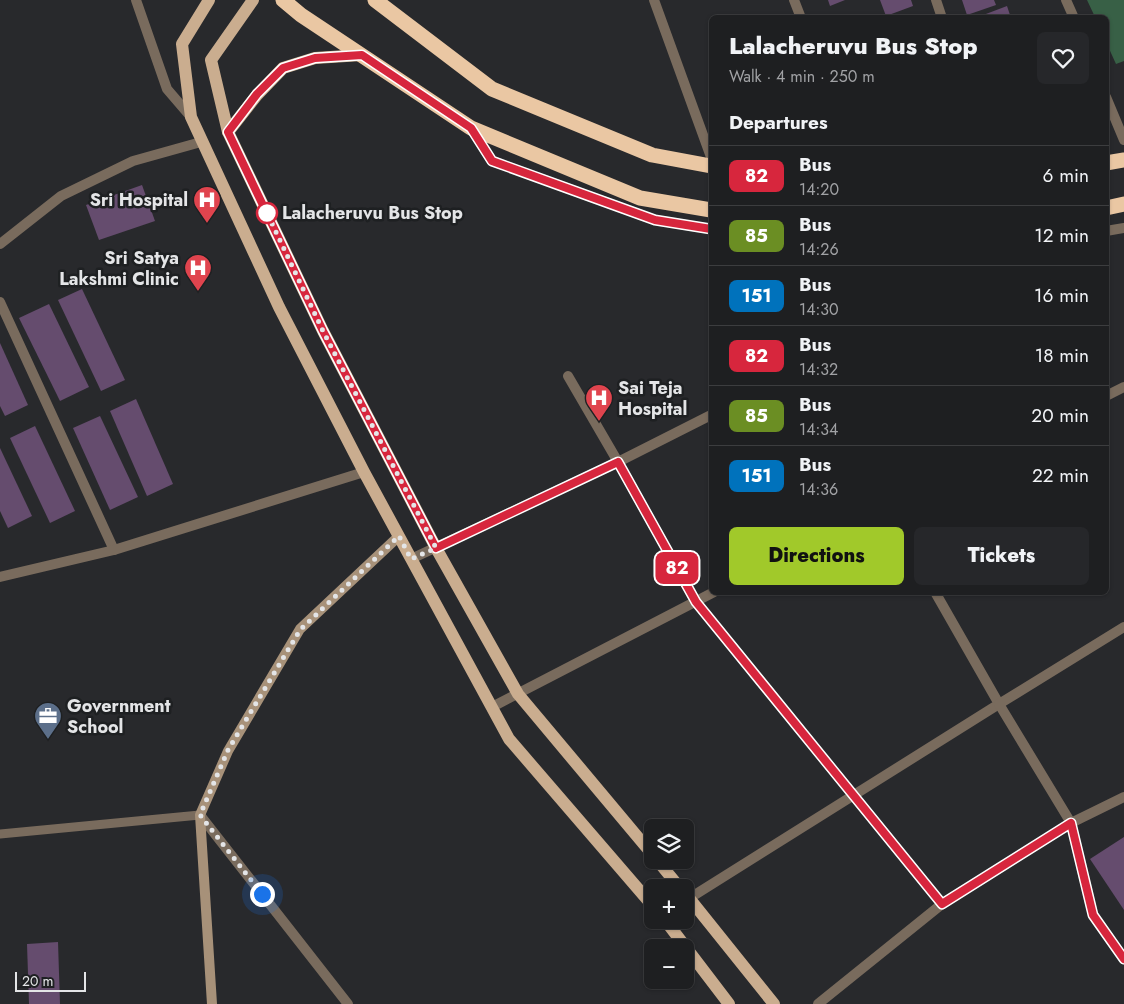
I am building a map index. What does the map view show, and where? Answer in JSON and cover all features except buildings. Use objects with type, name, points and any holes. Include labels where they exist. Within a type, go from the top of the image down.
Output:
[{"type":"highway","points":[[282,0],[300,15],[471,128],[640,198],[709,210]]},
{"type":"highway","points":[[375,0],[492,89],[652,155],[709,166]]},
{"type":"highway","points":[[1109,162],[1124,160]]},
{"type":"highway","points":[[1109,207],[1124,204]]},
{"type":"main road","points":[[209,0],[182,44],[191,117],[279,307],[364,472],[509,738],[644,896]]},
{"type":"main road","points":[[253,0],[211,60],[228,132],[323,331],[436,548],[518,694],[644,844]]},
{"type":"main road","points":[[228,132],[257,94],[283,68],[315,58],[362,55]]},
{"type":"main road","points":[[664,869],[673,879]]},
{"type":"main road","points":[[694,907],[774,1004]]},
{"type":"main road","points":[[672,929],[729,1004]]},
{"type":"street","points":[[136,0],[167,89],[191,117]]},
{"type":"street","points":[[654,0],[709,151]]},
{"type":"street","points":[[794,0],[800,15]]},
{"type":"street","points":[[936,0],[941,15]]},
{"type":"street","points":[[1066,0],[1073,15]]},
{"type":"street","points":[[1109,104],[1124,140]]},
{"type":"street","points":[[471,128],[492,161],[655,220],[709,229]]},
{"type":"street","points":[[0,244],[61,196],[133,160],[201,142]]},
{"type":"street","points":[[1109,230],[1124,228]]},
{"type":"street","points":[[0,302],[114,550]]},
{"type":"street","points":[[568,376],[696,602],[942,904]]},
{"type":"street","points":[[1109,394],[1124,387]]},
{"type":"street","points":[[411,559],[618,462],[709,416]]},
{"type":"street","points":[[0,577],[114,550],[364,472]]},
{"type":"street","points":[[212,1004],[200,815],[228,750],[300,630],[399,536]]},
{"type":"street","points":[[492,707],[709,595]]},
{"type":"street","points":[[937,595],[999,704],[1071,823],[1093,915],[1124,959]]},
{"type":"street","points":[[694,892],[1124,627]]},
{"type":"street","points":[[818,1004],[942,904],[1071,823],[1124,796]]},
{"type":"street","points":[[200,815],[348,1004]]},
{"type":"lane","points":[[0,834],[200,815]]},
{"type":"green space","points":[[1087,0],[1124,0],[1124,61],[1116,64],[1109,49],[1109,15],[1094,15]]},
{"type":"bus line","name":"82","points":[[709,229],[655,220],[492,161],[471,128],[362,55],[315,58],[283,68],[257,94],[228,132],[323,331],[436,548],[618,462],[696,602],[942,904],[1071,823],[1093,915],[1124,959]]},
{"type":"place","name":"Lalacheruvu Bus Stop","points":[[267,213]]},
{"type":"place","name":"Sri Hospital","points":[[207,224]]},
{"type":"place","name":"Sri Satya Lakshmi Clinic","points":[[198,292]]},
{"type":"place","name":"Sai Teja Hospital","points":[[599,422]]},
{"type":"place","name":"Government School","points":[[48,740]]},
{"type":"route","points":[[262,894],[200,815],[228,750],[300,630],[399,536],[411,559],[436,548],[323,331],[267,213]]}]
